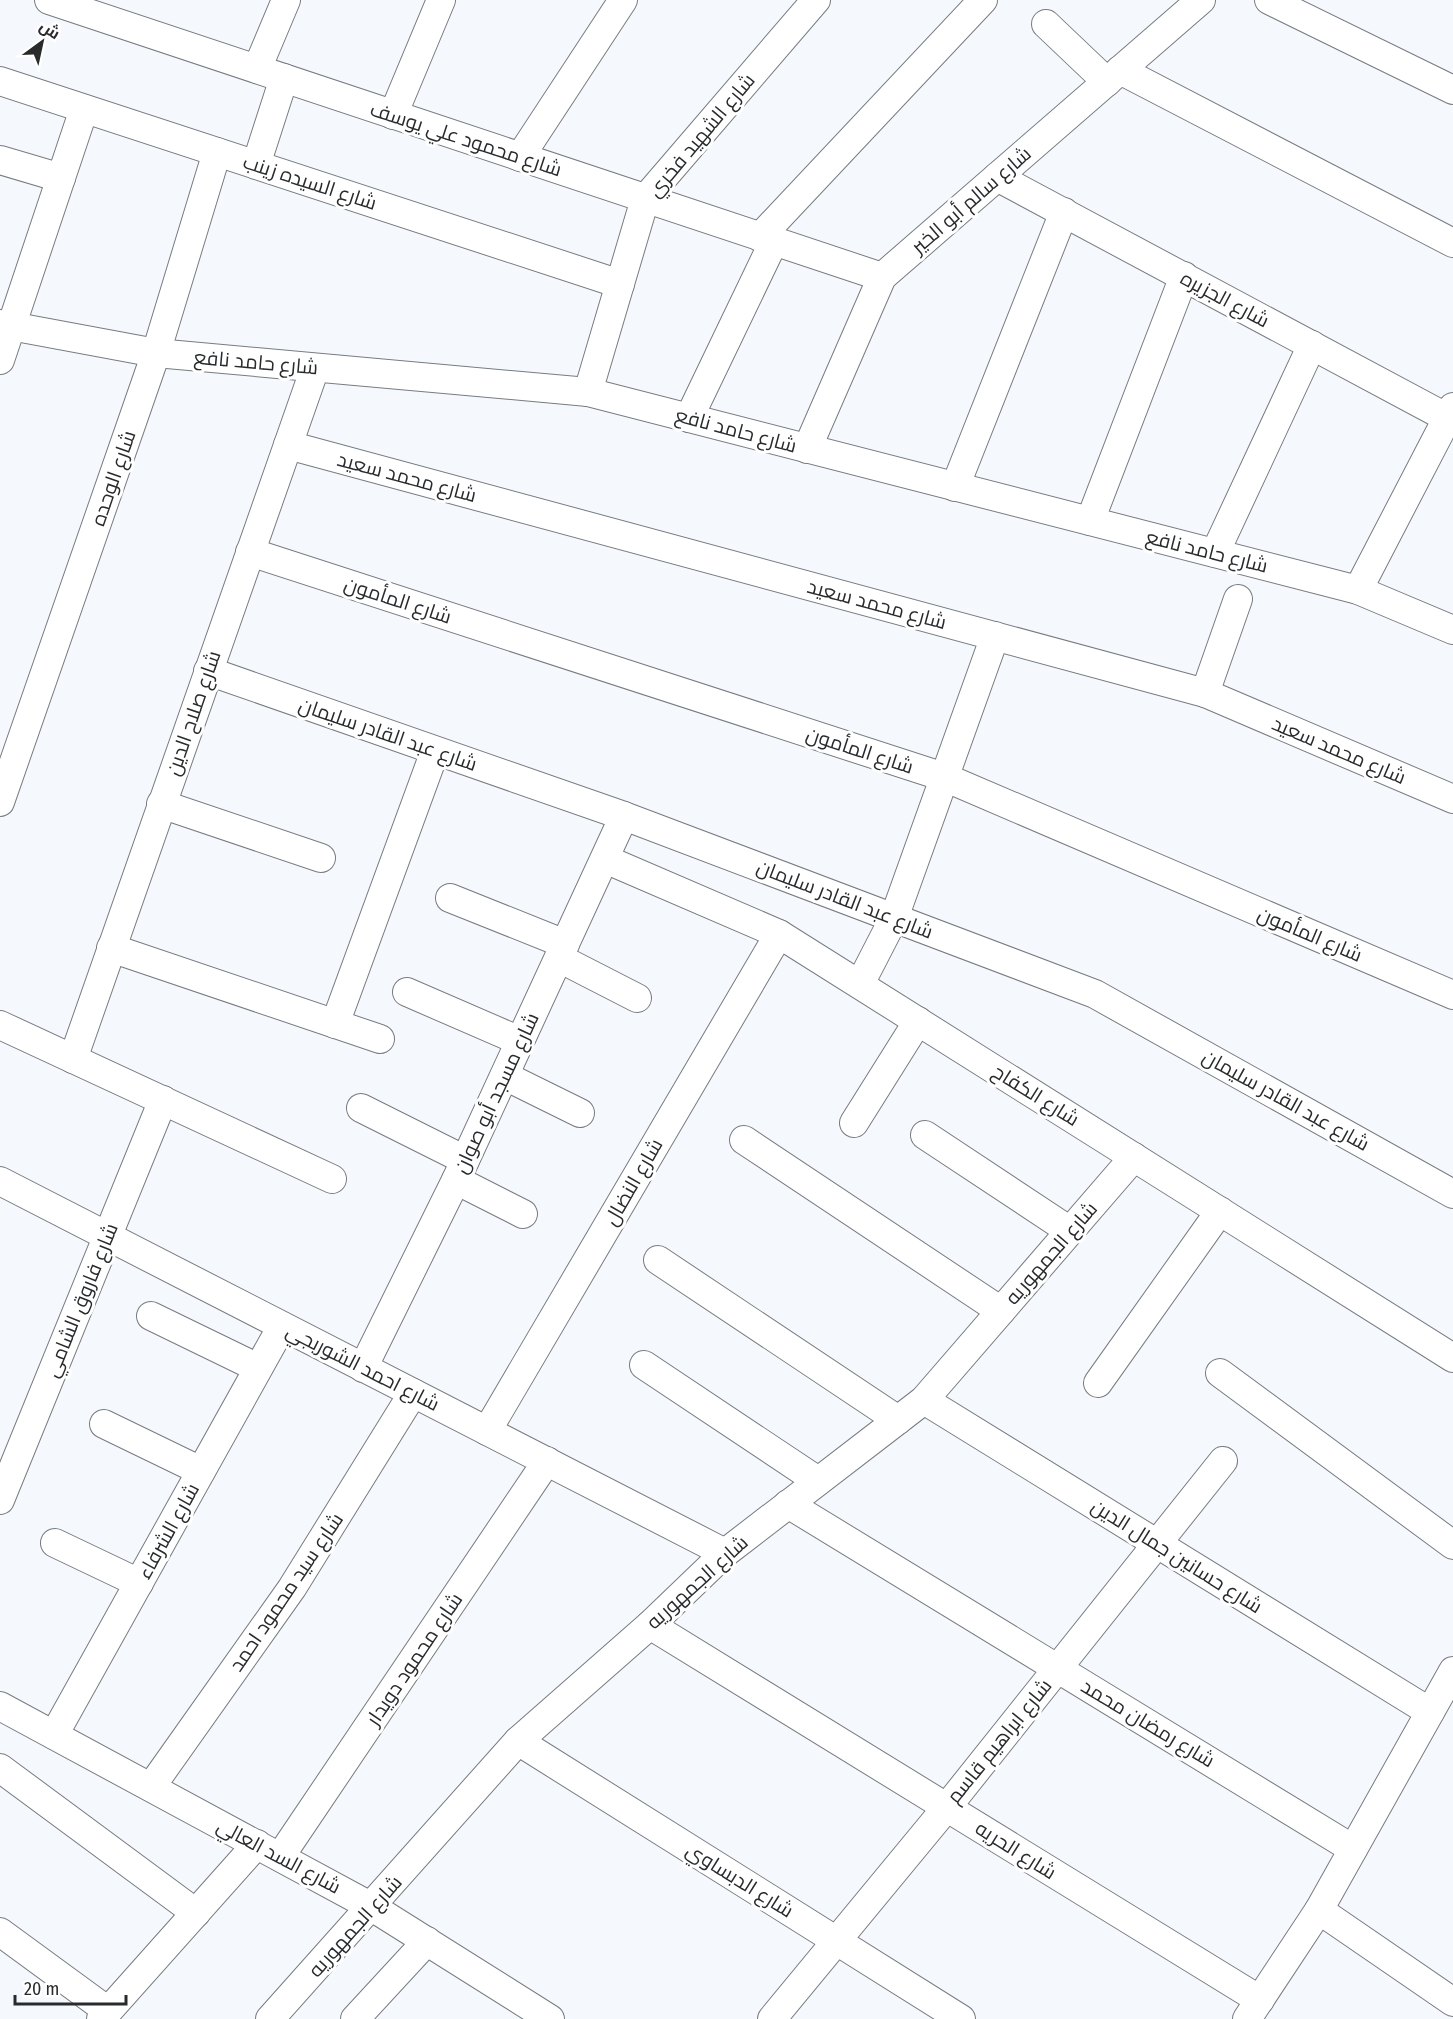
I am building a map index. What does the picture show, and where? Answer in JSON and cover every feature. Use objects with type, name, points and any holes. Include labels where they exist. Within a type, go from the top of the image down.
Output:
[{"type":"street","name":"شارع محمود علي يوسف","points":[[50,0],[91,7],[257,69],[882,277]]},
{"type":"street","points":[[257,69],[286,0]]},
{"type":"street","points":[[393,115],[441,0]]},
{"type":"street","points":[[520,157],[623,0]]},
{"type":"street","name":"شارع الشهيد فخري","points":[[588,392],[645,199],[816,0]]},
{"type":"street","points":[[689,418],[767,239],[983,0]]},
{"type":"street","name":"شارع سالم أبو الخير","points":[[807,449],[882,277],[1201,0]]},
{"type":"street","points":[[1269,0],[1453,90]]},
{"type":"street","points":[[1047,24],[1113,76],[1453,243]]},
{"type":"street","points":[[256,165],[284,78]]},
{"type":"street","name":"شارع السيده زينب","points":[[0,81],[620,284]]},
{"type":"street","points":[[0,360],[5,326],[61,178],[84,109]]},
{"type":"street","name":"شارع الوحده","points":[[0,802],[156,353],[217,152]]},
{"type":"street","points":[[0,160],[61,178]]},
{"type":"street","name":"شارع الجزيره","points":[[998,177],[1312,345],[1451,415]]},
{"type":"street","points":[[955,487],[1064,212]]},
{"type":"street","points":[[1090,521],[1184,276]]},
{"type":"street","name":"شارع حامد نافع","points":[[5,326],[156,353],[588,392],[1358,590],[1453,630]]},
{"type":"street","points":[[1215,553],[1312,345]]},
{"type":"street","name":"شارع صلاح الدين","points":[[73,1059],[315,368]]},
{"type":"street","points":[[1358,590],[1451,415]]},
{"type":"street","name":"شارع محمد سعيد","points":[[288,445],[1205,693],[1453,799]]},
{"type":"street","name":"شارع المأمون","points":[[250,552],[944,777],[1453,995]]},
{"type":"street","points":[[1205,693],[1238,599]]},
{"type":"street","points":[[860,984],[894,918],[995,636]]},
{"type":"street","name":"شارع عبد القادر سليمان","points":[[208,671],[624,816],[1095,994],[1453,1194]]},
{"type":"street","points":[[334,1024],[435,751]]},
{"type":"street","points":[[161,804],[321,858]]},
{"type":"street","name":"شارع مسجد أبو صوان","points":[[363,1368],[461,1170],[624,816]]},
{"type":"street","name":"شارع الكفاح","points":[[604,859],[779,934],[1453,1358]]},
{"type":"street","points":[[450,898],[562,951],[637,998]]},
{"type":"street","name":"شارع النضال","points":[[487,1431],[779,934]]},
{"type":"street","points":[[111,948],[380,1039]]},
{"type":"street","points":[[407,992],[520,1041]]},
{"type":"street","points":[[854,1123],[918,1021]]},
{"type":"street","points":[[0,1025],[333,1179]]},
{"type":"street","points":[[504,1076],[580,1113]]},
{"type":"street","name":"شارع فاروق الشامي","points":[[0,1500],[163,1100]]},
{"type":"street","points":[[361,1108],[461,1170],[523,1214]]},
{"type":"street","points":[[925,1135],[1070,1231]]},
{"type":"street","points":[[744,1140],[1001,1311]]},
{"type":"street","name":"شارع الجمهوريه","points":[[270,2019],[518,1741],[650,1624],[725,1553],[924,1400],[1134,1157]]},
{"type":"street","name":"شارع احمد الشوربجي","points":[[0,1181],[725,1553]]},
{"type":"street","points":[[1098,1383],[1220,1212]]},
{"type":"street","points":[[658,1260],[898,1420]]},
{"type":"street","points":[[151,1316],[258,1368]]},
{"type":"street","name":"شارع الشرفاء","points":[[54,1735],[282,1326]]},
{"type":"street","points":[[644,1365],[818,1481]]},
{"type":"street","points":[[1220,1373],[1453,1545]]},
{"type":"street","name":"شارع سيد محمود احمد","points":[[152,1787],[292,1588],[413,1393]]},
{"type":"street","name":"شارع حسانين جمال الدين","points":[[924,1400],[1430,1712]]},
{"type":"street","points":[[104,1424],[201,1471]]},
{"type":"street","name":"شارع محمود دويدار","points":[[104,2015],[196,1913],[268,1851],[547,1461]]},
{"type":"street","name":"شارع ابراهيم قاسم","points":[[771,2019],[947,1807],[1223,1461]]},
{"type":"street","name":"شارع رمضان محمد","points":[[788,1504],[1353,1849]]},
{"type":"street","points":[[55,1543],[139,1583]]},
{"type":"street","name":"شارع الحريه","points":[[650,1624],[947,1807],[1254,2009]]},
{"type":"street","points":[[1254,2009],[1319,1910],[1453,1671]]},
{"type":"street","name":"شارع السد العالي","points":[[0,1706],[372,1907],[427,1941],[533,2015]]},
{"type":"street","name":"شارع الدبساوي","points":[[518,1741],[961,2019]]},
{"type":"street","points":[[0,1768],[196,1913]]},
{"type":"street","points":[[1319,1910],[1453,2002]]},
{"type":"street","points":[[0,1932],[104,2015]]},
{"type":"street","points":[[355,2019],[427,1941]]}]
